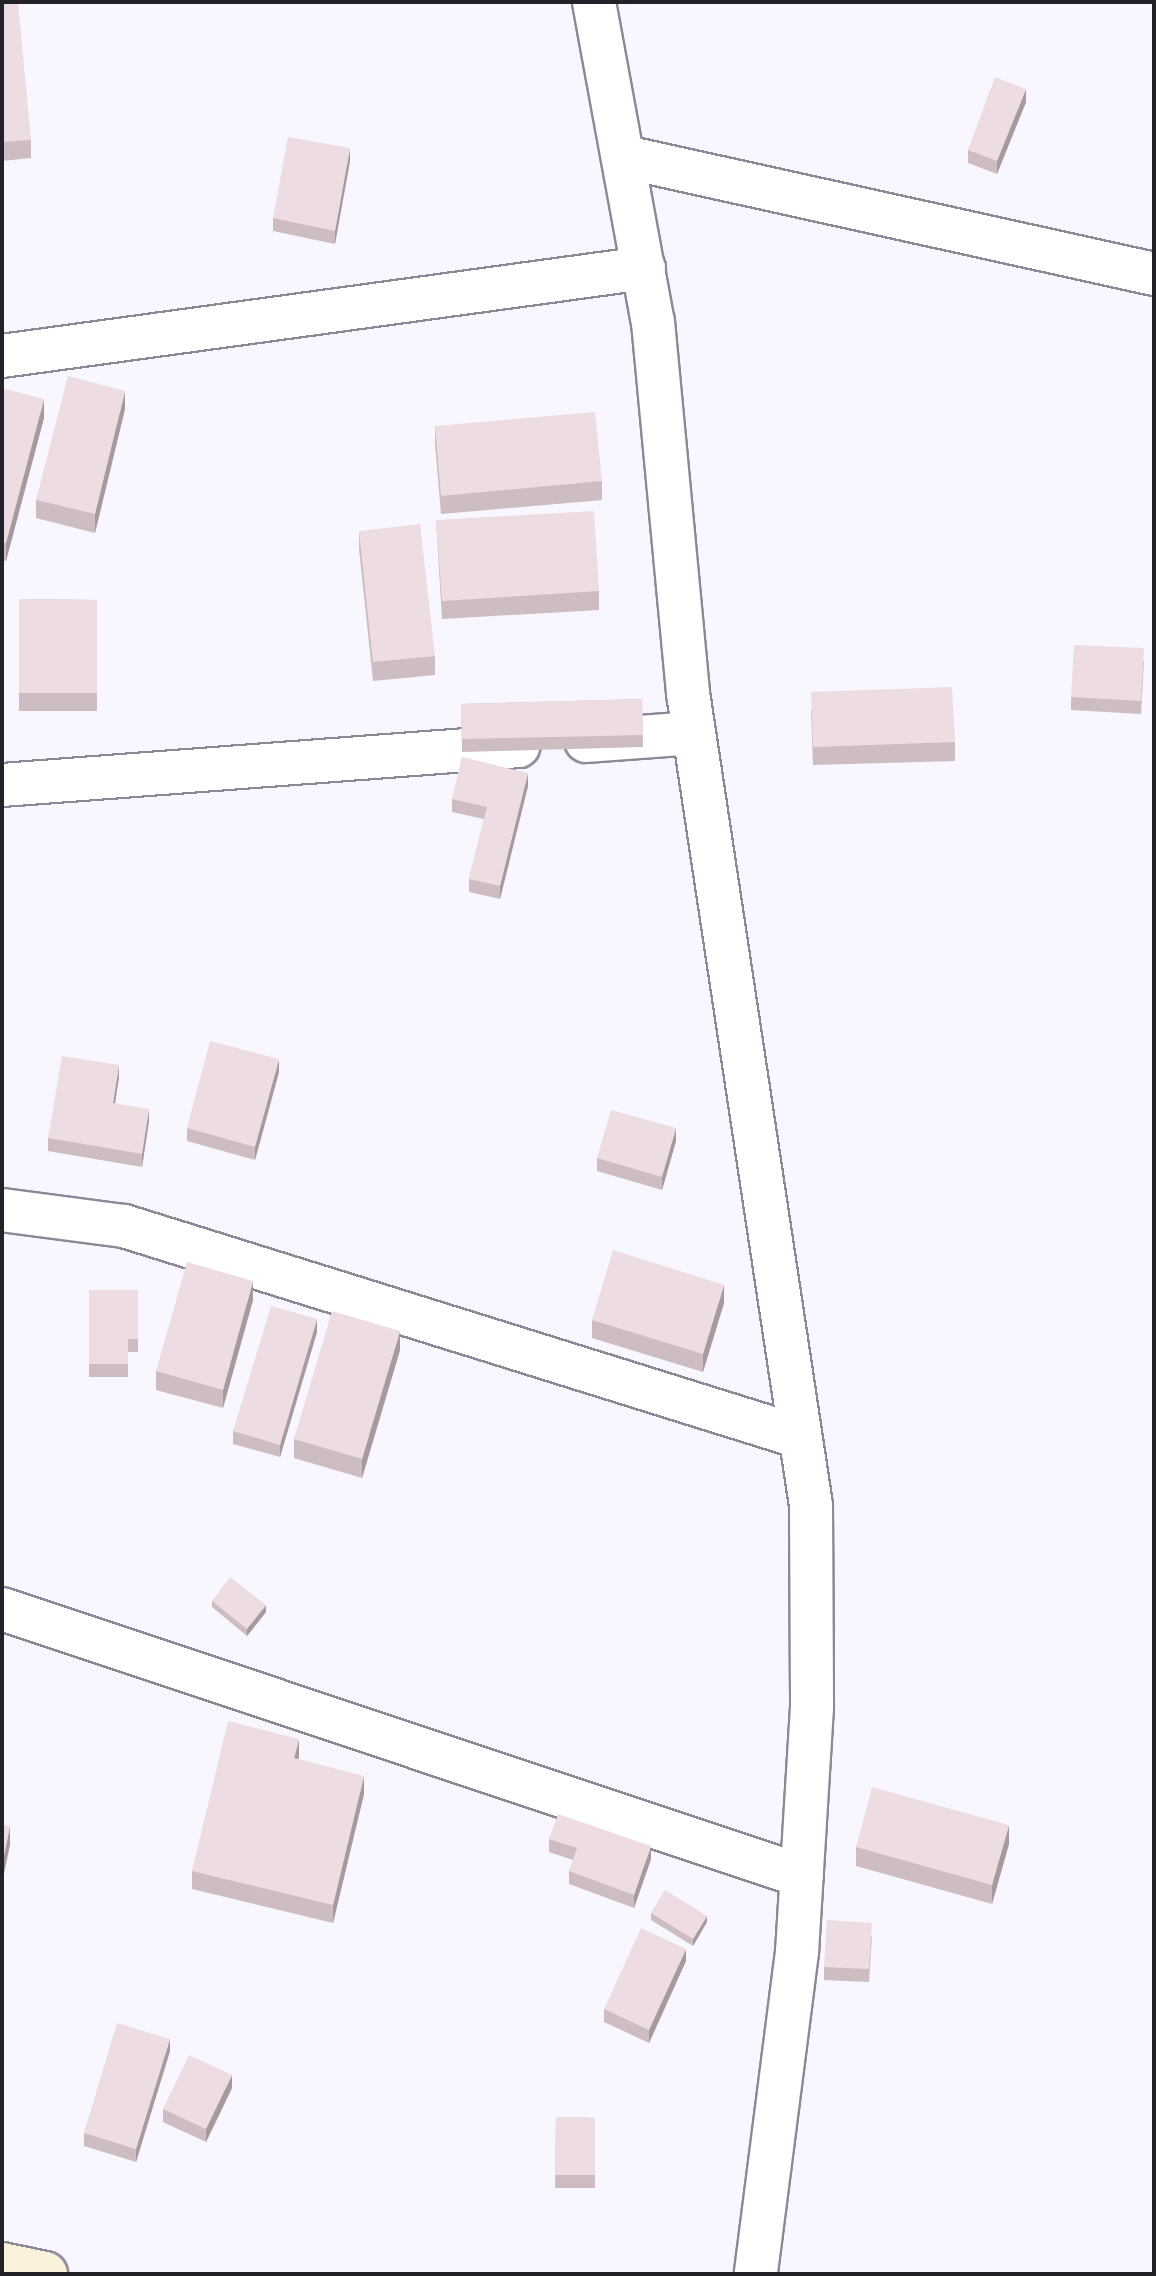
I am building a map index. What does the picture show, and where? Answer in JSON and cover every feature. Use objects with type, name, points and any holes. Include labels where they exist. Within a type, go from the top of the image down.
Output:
[{"type":"street","points":[[594,2],[644,268],[694,733],[811,1505],[812,1707],[802,1876],[756,2274]]},
{"type":"street","points":[[625,157],[1154,274]]},
{"type":"street","points":[[2,356],[644,268]]},
{"type":"street","points":[[2,785],[694,733]]},
{"type":"street","points":[[2,1210],[124,1226],[800,1437]]},
{"type":"street","points":[[2,1609],[802,1876]]},
{"type":"street","points":[[2,2265],[45,2274]]},
{"type":"building","points":[[18,2],[31,140],[2,142],[2,3]]},
{"type":"building","points":[[995,77],[1026,89],[997,161],[968,150]]},
{"type":"building","points":[[288,137],[350,148],[335,231],[273,218]]},
{"type":"building","points":[[68,376],[125,391],[95,514],[36,500]]},
{"type":"building","points":[[2,388],[44,399],[6,543],[2,542]]},
{"type":"building","points":[[595,412],[602,481],[441,496],[435,426]]},
{"type":"building","points":[[594,511],[599,591],[442,601],[436,520]]},
{"type":"building","points":[[420,524],[435,656],[373,662],[359,531]]},
{"type":"building","points":[[19,599],[97,600],[97,693],[19,693]]},
{"type":"building","points":[[1074,645],[1144,648],[1141,701],[1071,697]]},
{"type":"building","points":[[952,687],[955,742],[813,747],[811,692]]},
{"type":"building","points":[[642,699],[643,735],[462,739],[461,704]]},
{"type":"building","points":[[462,757],[528,773],[500,886],[469,879],[487,807],[452,799]]},
{"type":"building","points":[[210,1041],[279,1059],[255,1147],[187,1128]]},
{"type":"building","points":[[62,1056],[119,1065],[113,1103],[149,1109],[142,1154],[48,1138]]},
{"type":"building","points":[[611,1110],[676,1128],[662,1177],[597,1158]]},
{"type":"building","points":[[613,1250],[724,1285],[703,1354],[592,1320]]},
{"type":"building","points":[[187,1262],[253,1281],[223,1390],[156,1371]]},
{"type":"building","points":[[89,1290],[138,1290],[138,1339],[128,1339],[128,1364],[89,1364]]},
{"type":"building","points":[[271,1306],[317,1319],[280,1445],[233,1431]]},
{"type":"building","points":[[332,1311],[400,1331],[362,1459],[294,1439]]},
{"type":"building","points":[[230,1577],[266,1605],[247,1629],[212,1601]]},
{"type":"building","points":[[228,1721],[299,1739],[294,1758],[364,1776],[333,1905],[192,1871]]},
{"type":"building","points":[[872,1787],[1009,1825],[992,1885],[856,1847]]},
{"type":"building","points":[[558,1814],[651,1846],[634,1895],[569,1871],[577,1848],[549,1839]]},
{"type":"building","points":[[2,1825],[10,1826],[2,1865]]},
{"type":"building","points":[[665,1890],[707,1916],[693,1939],[651,1913]]},
{"type":"building","points":[[827,1920],[872,1923],[869,1969],[824,1967]]},
{"type":"building","points":[[641,1928],[686,1949],[649,2030],[604,2009]]},
{"type":"building","points":[[117,2023],[170,2039],[136,2149],[84,2133]]},
{"type":"building","points":[[189,2055],[232,2075],[206,2129],[163,2109]]},
{"type":"building","points":[[556,2117],[595,2118],[595,2175],[555,2175]]}]
